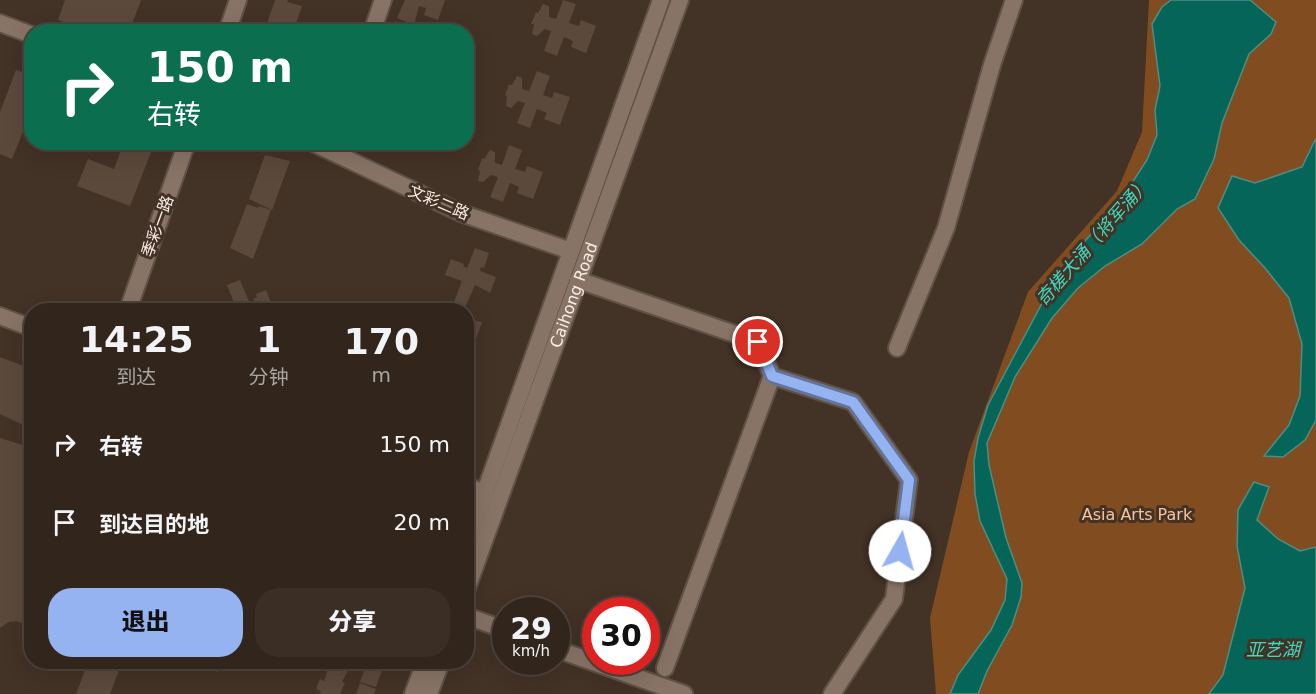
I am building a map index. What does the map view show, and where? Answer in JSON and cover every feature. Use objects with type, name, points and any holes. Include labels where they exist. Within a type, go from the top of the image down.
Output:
[{"type":"street","points":[[230,24],[238,0]]},
{"type":"street","points":[[375,24],[383,0]]},
{"type":"street","name":"Caihong Road","points":[[474,523],[661,0]]},
{"type":"street","name":"Caihong Road","points":[[474,569],[680,0]]},
{"type":"street","points":[[897,348],[946,228],[992,65],[1014,0]]},
{"type":"street","points":[[0,23],[24,32]]},
{"type":"street","name":"季彩一路","points":[[130,303],[184,150]]},
{"type":"street","name":"文彩二路","points":[[338,150],[461,213],[571,251]]},
{"type":"street","points":[[578,280],[758,342],[772,376],[665,668]]},
{"type":"street","points":[[0,316],[24,325]]},
{"type":"street","points":[[772,376],[853,402],[909,480],[894,598],[832,694]]},
{"type":"street","points":[[474,489],[485,493]]},
{"type":"street","points":[[474,619],[492,625]]},
{"type":"street","points":[[570,654],[684,694]]},
{"type":"street","points":[[413,694],[422,669]]},
{"type":"street","points":[[429,694],[438,669]]},
{"type":"green space","name":"Asia Arts Park","points":[[1149,0],[1316,0],[1316,694],[936,694],[930,618],[969,452],[1028,292],[1117,191],[1142,132]]},
{"type":"water","name":"奇槎大涌（将军涌）","points":[[1171,0],[1250,0],[1276,22],[1271,34],[1249,54],[1222,123],[1214,159],[1195,199],[1177,209],[1142,244],[1105,266],[1078,288],[1052,318],[1015,377],[987,443],[989,465],[1006,538],[1022,583],[1021,597],[1012,625],[987,671],[978,694],[950,694],[958,675],[991,630],[1005,600],[1007,579],[980,521],[975,494],[974,461],[988,405],[1048,292],[1071,257],[1121,200],[1147,160],[1157,135],[1155,110],[1160,86],[1152,24],[1162,7]]},
{"type":"water","points":[[1316,138],[1316,420],[1305,440],[1283,457],[1264,456],[1289,425],[1300,396],[1302,344],[1289,298],[1239,240],[1218,208],[1232,176],[1255,183],[1302,167]]},
{"type":"water","name":"亚艺湖","points":[[1254,482],[1269,487],[1257,520],[1278,539],[1300,551],[1316,547],[1316,694],[1209,694],[1223,675],[1245,588],[1237,546],[1238,510]]},
{"type":"building","points":[[65,0],[141,0],[132,24],[68,24],[58,20]]},
{"type":"building","points":[[275,0],[288,0],[287,2],[302,6],[296,24],[267,24]]},
{"type":"building","points":[[405,0],[445,0],[438,20],[424,15],[426,8],[419,6],[414,24],[397,18]]},
{"type":"building","points":[[563,0],[576,4],[569,23],[579,26],[581,20],[596,26],[586,53],[571,47],[573,41],[564,37],[557,56],[544,51],[551,31],[545,29],[537,36],[532,34],[534,24],[531,24],[536,12],[538,13],[543,4],[549,6],[549,17],[556,19]]},
{"type":"building","points":[[16,70],[24,72],[24,129],[12,159],[0,154],[0,112]]},
{"type":"building","points":[[537,71],[550,76],[543,95],[552,98],[554,92],[570,97],[560,125],[544,119],[547,113],[537,109],[530,128],[517,123],[525,103],[518,101],[511,108],[506,106],[507,96],[505,95],[509,84],[512,85],[517,76],[522,78],[522,89],[529,91]]},
{"type":"building","points":[[509,145],[522,150],[515,169],[525,172],[527,166],[543,172],[533,199],[517,193],[519,187],[510,183],[503,202],[490,197],[498,177],[491,175],[483,182],[478,181],[480,171],[478,170],[482,158],[484,159],[490,150],[495,152],[495,163],[502,165]]},
{"type":"building","points":[[121,150],[152,150],[130,206],[77,186],[88,159],[114,169]]},
{"type":"building","points":[[265,155],[290,161],[272,210],[249,199]]},
{"type":"building","points":[[247,204],[271,210],[253,259],[230,248]]},
{"type":"building","points":[[475,248],[489,253],[484,268],[481,267],[480,271],[496,277],[490,293],[475,285],[467,303],[454,303],[462,281],[445,275],[451,259],[464,264],[463,266],[467,268]]},
{"type":"building","points":[[240,280],[250,303],[234,303],[227,285]]},
{"type":"building","points":[[266,290],[271,303],[255,303],[253,299],[257,297],[256,294]]},
{"type":"building","points":[[474,320],[482,322],[476,339],[474,338]]},
{"type":"building","points":[[0,357],[24,366],[24,425],[0,414]]},
{"type":"building","points":[[0,438],[24,446],[24,624],[9,622],[0,628]]},
{"type":"building","points":[[85,669],[119,669],[110,694],[76,694]]},
{"type":"building","points":[[328,669],[348,670],[342,682],[345,683],[340,694],[319,694],[321,691],[316,689],[320,679],[324,681]]},
{"type":"building","points":[[365,669],[382,669],[376,687],[360,682]]},
{"type":"building","points":[[360,683],[376,689],[374,694],[356,694]]},
{"type":"route","points":[[758,342],[772,376],[853,402],[909,480],[900,551]]}]
